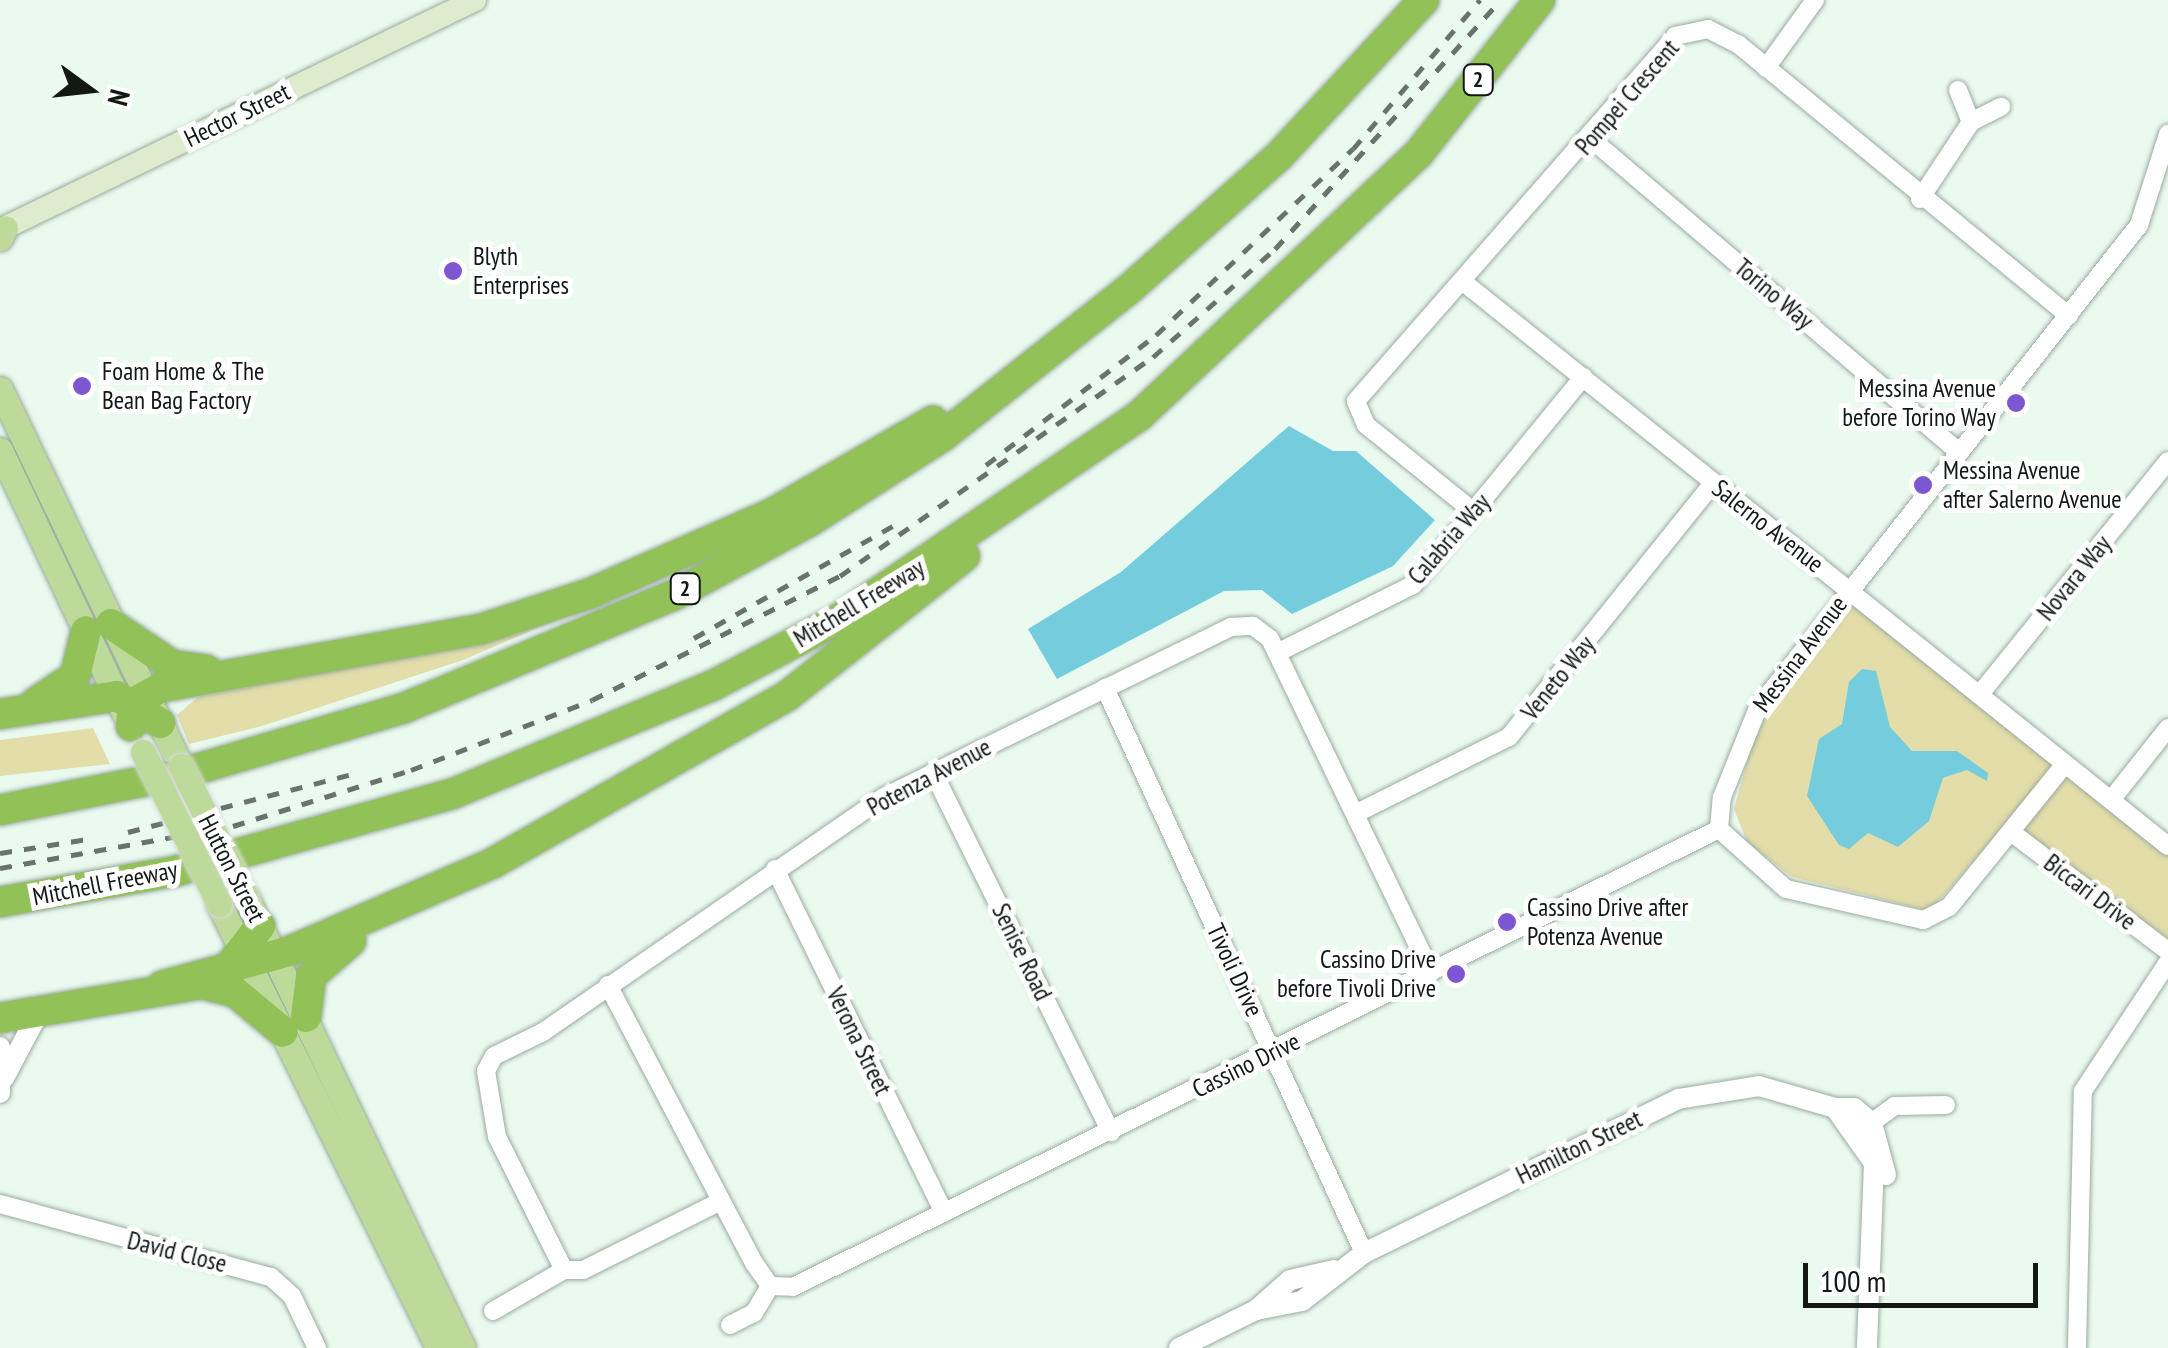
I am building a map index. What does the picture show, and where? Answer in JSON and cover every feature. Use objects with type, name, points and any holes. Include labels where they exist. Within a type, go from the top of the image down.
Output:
[{"type":"highway","name":"2","points":[[0,810],[281,747],[533,658],[810,521],[1049,355],[1279,156],[1424,0]]},
{"type":"highway","name":"Mitchell Freeway","points":[[0,902],[176,871],[552,758],[839,619],[1054,478],[1139,416],[1419,153],[1540,0]]},
{"type":"highway","points":[[10,712],[138,710],[230,672],[481,628],[591,593],[771,514],[1049,355]]},
{"type":"highway","points":[[162,986],[220,986],[294,1025],[319,962],[379,916],[787,696],[1054,478]]},
{"type":"highway","points":[[10,712],[75,676],[98,628],[172,666],[230,672]]},
{"type":"highway","points":[[0,1018],[162,986],[248,948],[379,916]]},
{"type":"main road","name":"Hector Street","points":[[2,232],[475,0]]},
{"type":"main road","name":"Hutton Street","points":[[0,389],[98,628]]},
{"type":"main road","name":"Hutton Street","points":[[0,450],[98,628],[138,710],[218,904],[294,1025],[463,1348]]},
{"type":"main road","name":"Hutton Street","points":[[138,710],[246,897],[248,948]]},
{"type":"main road","name":"Hutton Street","points":[[294,1025],[438,1348]]},
{"type":"street","points":[[1766,68],[1816,0]]},
{"type":"street","name":"Pompei Crescent","points":[[1474,512],[1366,426],[1356,401],[1590,138],[1675,36],[1708,29],[1766,68],[1920,198],[2069,316]]},
{"type":"street","points":[[1958,90],[1972,122]]},
{"type":"street","points":[[1920,198],[1972,122],[2001,107]]},
{"type":"street","name":"Torino Way","points":[[1590,138],[1958,450]]},
{"type":"street","name":"Messina Avenue","points":[[1719,829],[1742,735],[1849,590],[2139,224],[2167,145]]},
{"type":"street","name":"Salerno Avenue","points":[[1462,281],[2168,846]]},
{"type":"street","name":"Calabria Way","points":[[1276,653],[1414,584],[1582,376]]},
{"type":"street","name":"Novara Way","points":[[1980,694],[2168,461]]},
{"type":"street","name":"Veneto Way","points":[[1355,814],[1509,737],[1714,483]]},
{"type":"street","name":"Potenza Avenue","points":[[564,1270],[497,1137],[486,1071],[494,1056],[608,984],[774,869],[934,772],[1232,626],[1254,626],[1276,653],[1432,972]]},
{"type":"street","name":"Tivoli Drive","points":[[1105,688],[1364,1253]]},
{"type":"street","points":[[2111,800],[2168,728]]},
{"type":"street","points":[[1719,829],[1786,889],[1923,920],[1949,907],[2065,764]]},
{"type":"street","name":"Senise Road","points":[[934,772],[1111,1132]]},
{"type":"street","name":"Cassino Drive","points":[[770,1286],[792,1286],[944,1213],[1719,829]]},
{"type":"street","name":"Biccari Drive","points":[[2011,832],[2168,952]]},
{"type":"street","name":"Verona Street","points":[[774,869],[944,1213]]},
{"type":"street","points":[[2077,1348],[2083,1091],[2168,962]]},
{"type":"street","points":[[608,984],[770,1286],[754,1313],[730,1325]]},
{"type":"street","points":[[2,1086],[39,1012]]},
{"type":"street","points":[[0,1047],[2,1086]]},
{"type":"street","name":"Hamilton Street","points":[[1179,1348],[1256,1310],[1290,1280],[1336,1269],[1706,1089],[1784,1089],[1834,1108],[1865,1128],[1874,1162],[1880,1348]]},
{"type":"street","points":[[1865,1128],[1896,1106],[1946,1105]]},
{"type":"street","points":[[494,1312],[564,1270],[582,1270],[721,1200]]},
{"type":"street","name":"David Close","points":[[0,1204],[271,1277],[292,1296],[317,1348]]},
{"type":"street","name":"Hamilton Street","points":[[1867,1348],[1878,1240]]},
{"type":"shaded area","points":[[1854,595],[2061,762],[1930,911],[1792,877],[1747,842],[1734,809],[1759,719]]},
{"type":"shaded area","points":[[577,611],[463,660],[262,726],[189,744],[177,715],[198,697],[459,645]]},
{"type":"shaded area","points":[[93,728],[110,764],[0,776],[0,740]]},
{"type":"shaded area","points":[[2070,766],[2168,846],[2168,946],[2021,829]]},
{"type":"water","points":[[1289,426],[1333,451],[1356,451],[1435,520],[1393,566],[1292,614],[1262,590],[1224,591],[1057,679],[1028,629],[1121,572]]},
{"type":"water","points":[[1862,669],[1876,671],[1890,727],[1912,751],[1957,751],[1988,773],[1987,781],[1967,770],[1943,778],[1929,821],[1898,847],[1868,833],[1849,849],[1839,845],[1807,796],[1819,739],[1842,724],[1849,682]]},
{"type":"railway","points":[[986,465],[1156,335],[1353,149],[1480,0]]},
{"type":"railway","points":[[0,868],[233,826],[411,770],[592,700],[840,576],[1153,357],[1275,249],[1501,0]]},
{"type":"railway","points":[[694,638],[903,520]]},
{"type":"railway","points":[[128,832],[356,773]]},
{"type":"railway","points":[[0,853],[94,838]]},
{"type":"place","name":"Blyth Enterprises","points":[[453,271]]},
{"type":"place","name":"Foam Home & The Bean Bag Factory","points":[[82,386]]},
{"type":"place","name":"Messina Avenue before Torino Way","points":[[2016,403]]},
{"type":"place","name":"Messina Avenue after Salerno Avenue","points":[[1923,485]]},
{"type":"place","name":"Cassino Drive after Potenza Avenue","points":[[1507,922]]},
{"type":"place","name":"Cassino Drive before Tivoli Drive","points":[[1456,974]]}]
